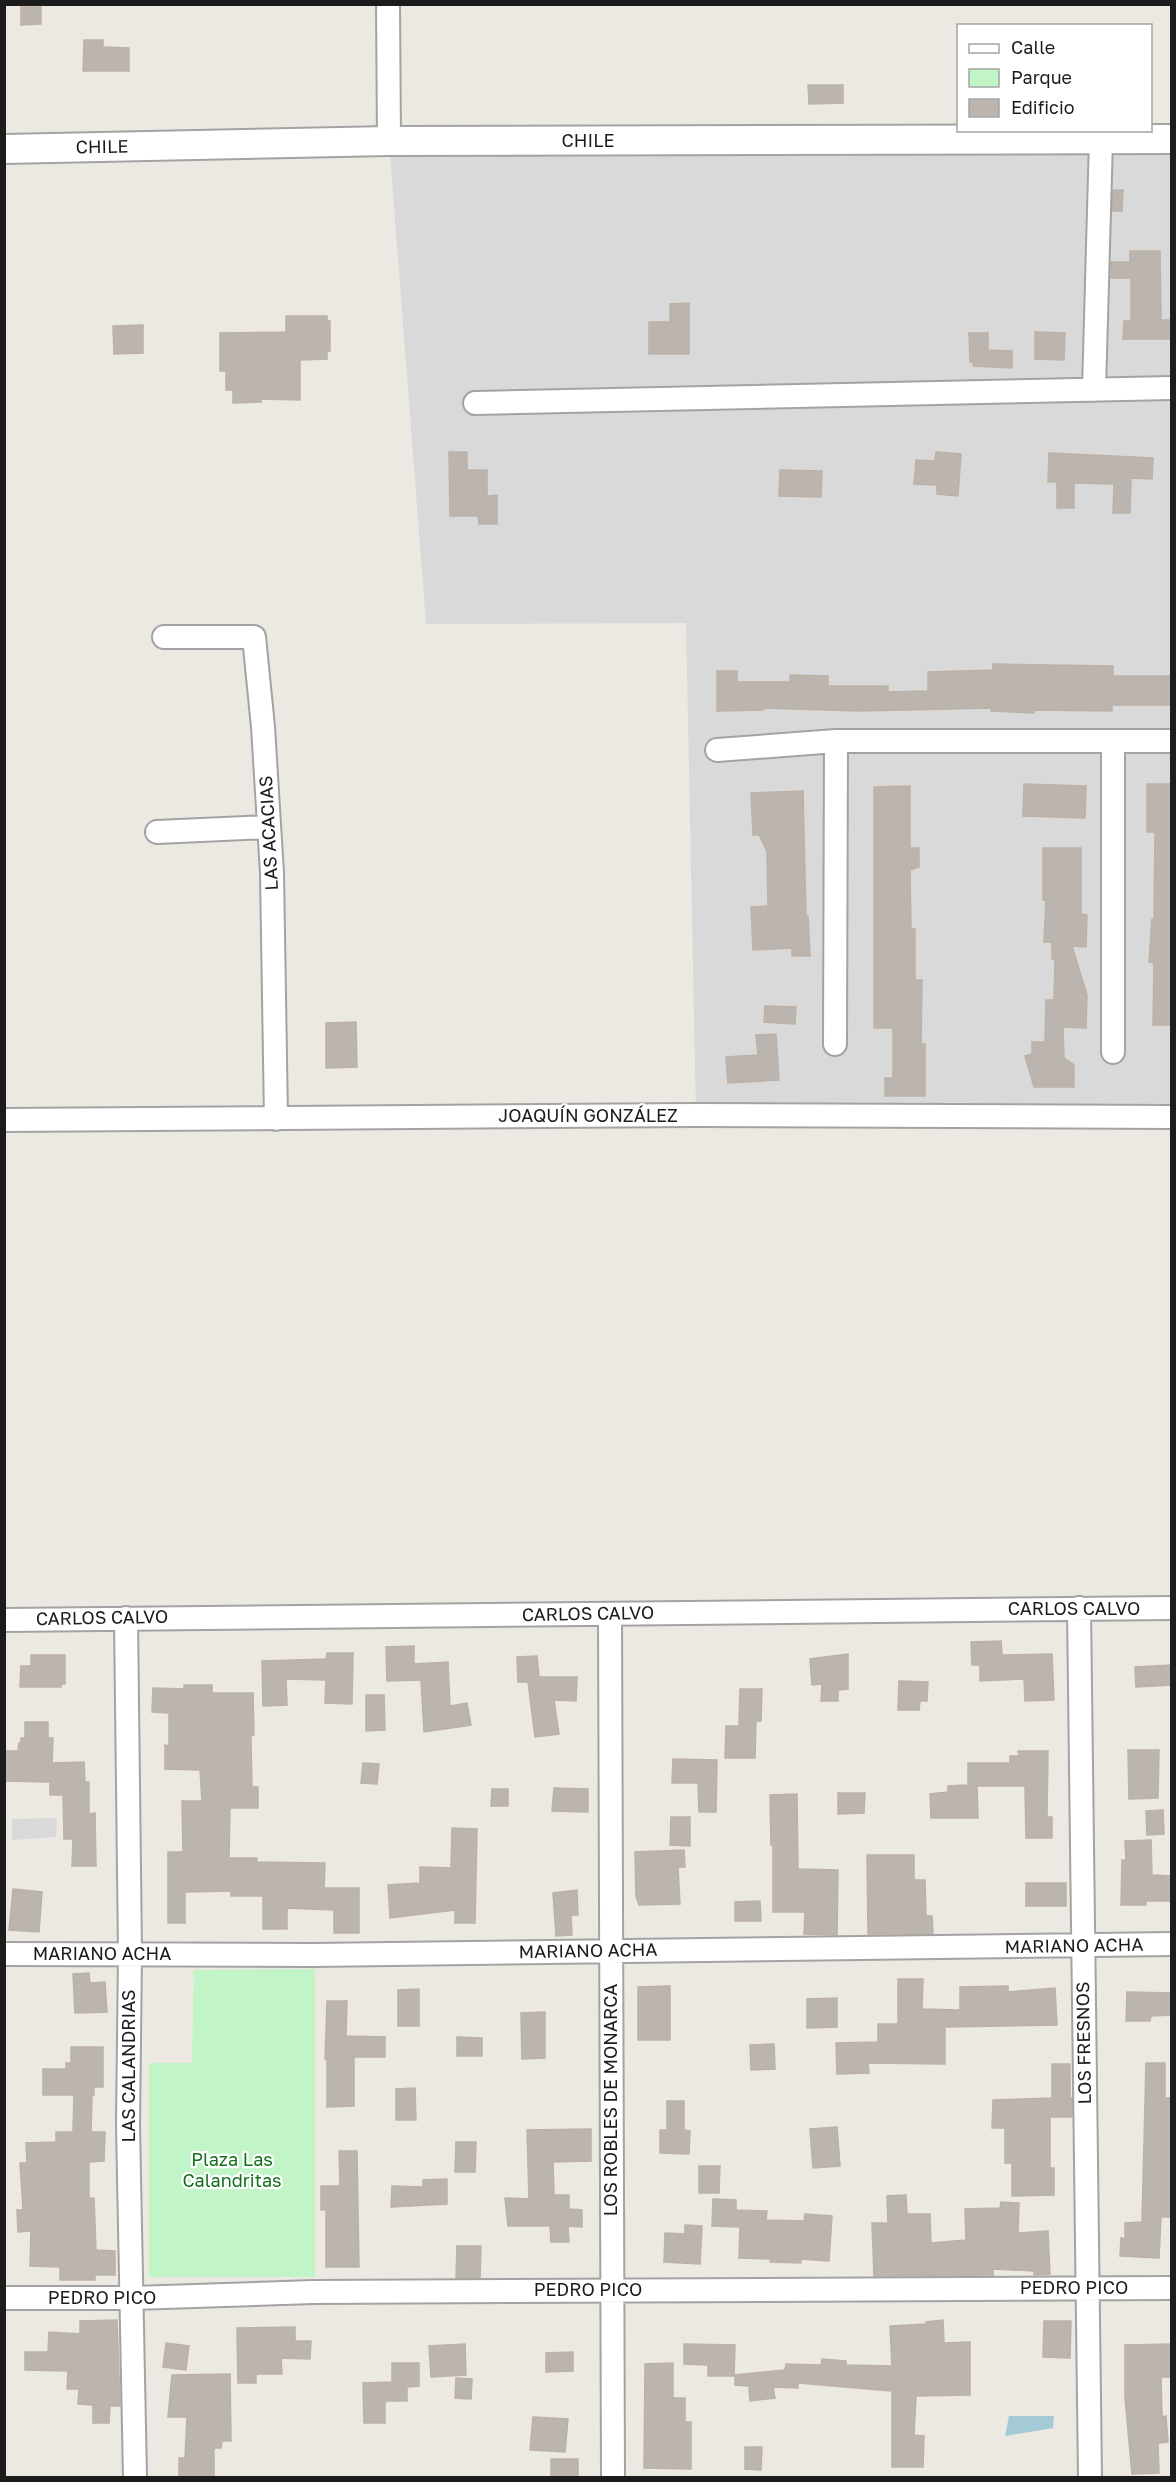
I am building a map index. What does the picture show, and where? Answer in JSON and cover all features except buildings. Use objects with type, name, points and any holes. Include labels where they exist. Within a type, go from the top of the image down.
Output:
[{"type":"street","points":[[388,4],[389,141]]},
{"type":"street","points":[[1094,390],[1101,139]]},
{"type":"street","name":"CHILE","points":[[4,149],[389,141],[1172,139]]},
{"type":"street","points":[[476,403],[1172,388]]},
{"type":"street","name":"LAS ACACIAS","points":[[165,637],[254,637],[263,727],[272,873],[276,1119]]},
{"type":"street","points":[[835,1044],[836,741]]},
{"type":"street","points":[[717,750],[836,741],[1172,741]]},
{"type":"street","points":[[1113,742],[1113,1052]]},
{"type":"street","points":[[157,832],[269,827]]},
{"type":"street","name":"JOAQUÍN GONZÁLEZ","points":[[4,1120],[696,1115],[1172,1117]]},
{"type":"street","name":"LOS FRESNOS","points":[[1079,1608],[1090,2478]]},
{"type":"street","name":"CARLOS CALVO","points":[[4,1620],[1172,1608]]},
{"type":"street","name":"LOS ROBLES DE MONARCA","points":[[610,1614],[613,2478]]},
{"type":"street","name":"LAS CALANDRIAS","points":[[126,1618],[130,1953],[128,2126],[135,2478]]},
{"type":"street","name":"MARIANO ACHA","points":[[4,1954],[312,1955],[1172,1944]]},
{"type":"street","name":"PEDRO PICO","points":[[4,2298],[133,2298],[313,2292],[1172,2288]]},
{"type":"shaded area","points":[[1171,139],[1171,1117],[696,1115],[686,623],[426,624],[389,141]]},
{"type":"shaded area","points":[[57,1818],[56,1837],[12,1840],[12,1819]]},
{"type":"green space","name":"Plaza Las Calandritas","points":[[315,1969],[315,2277],[149,2277],[149,2063],[192,2063],[194,1970]]},
{"type":"water","points":[[1009,2416],[1054,2416],[1053,2428],[1005,2436]]}]
